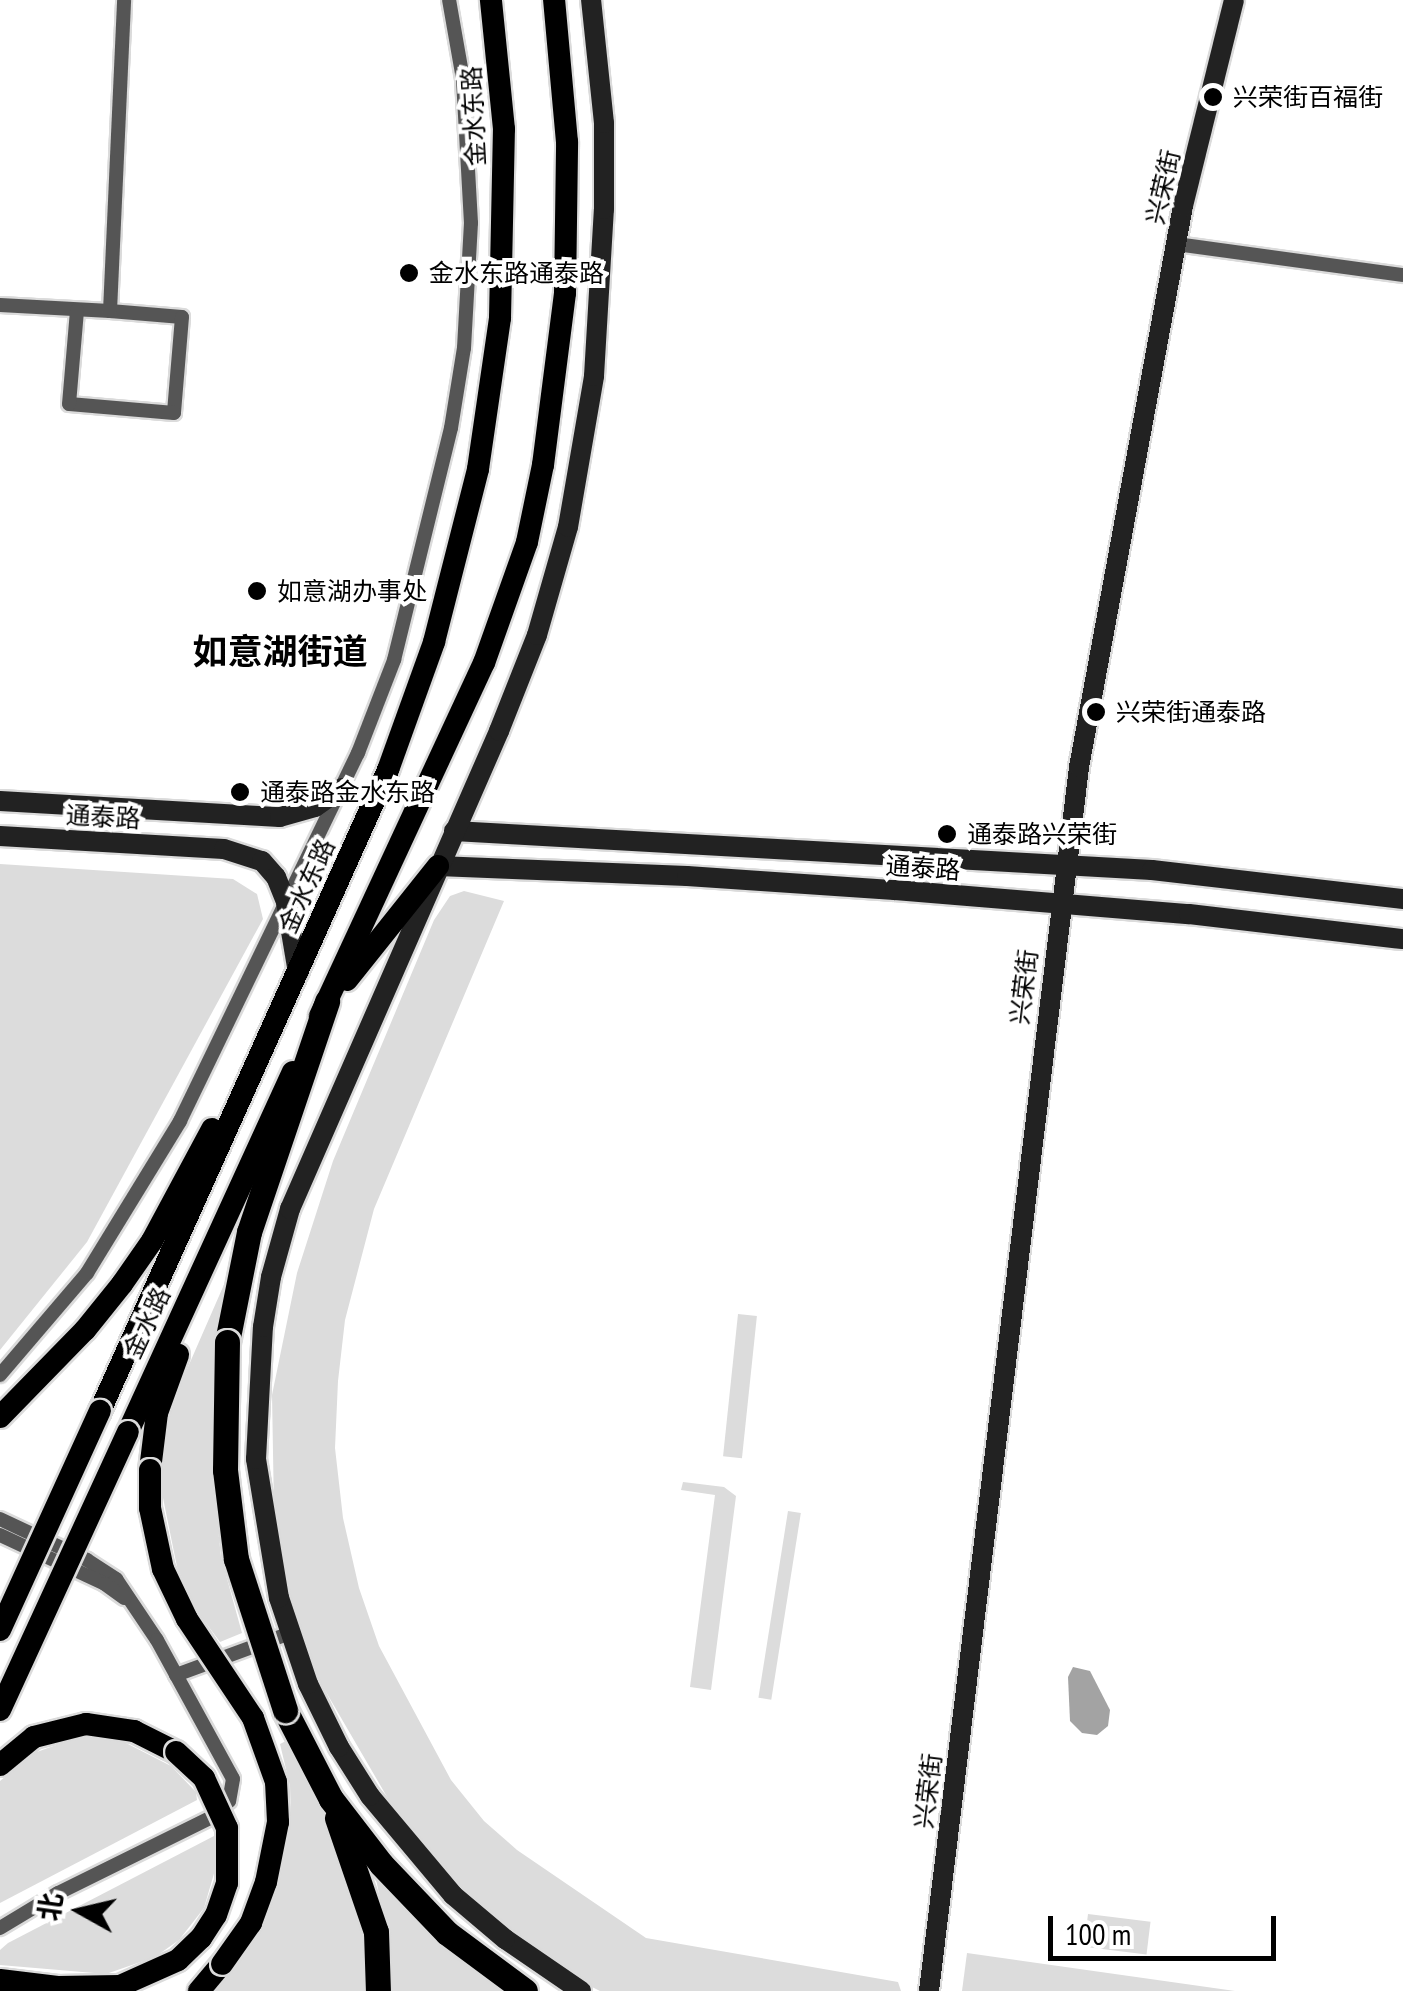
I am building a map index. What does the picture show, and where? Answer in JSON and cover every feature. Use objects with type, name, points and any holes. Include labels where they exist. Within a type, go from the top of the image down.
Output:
[{"type":"highway","points":[[327,1001],[249,1232],[227,1342],[225,1454],[236,1559],[249,1611],[285,1710],[331,1798],[369,1904],[376,1932],[378,1991]]},
{"type":"highway","points":[[331,1798],[381,1864],[447,1933],[525,1991]]},
{"type":"highway","points":[[0,1981],[36,1991]]},
{"type":"main road","name":"金水东路","points":[[0,1630],[298,972],[418,692],[478,469],[494,369],[504,247],[504,129],[491,0]]},
{"type":"main road","points":[[199,1991],[251,1923],[256,1910],[275,1851],[276,1782],[254,1718],[186,1619],[163,1569],[150,1508],[157,1413],[217,1238],[484,663],[526,542],[543,465],[565,293],[567,142],[554,0]]},
{"type":"main road","points":[[327,1001],[380,943],[438,866]]},
{"type":"main road","points":[[0,1418],[50,1368],[152,1241],[298,972]]},
{"type":"main road","name":"金水路","points":[[0,1710],[217,1238]]},
{"type":"main road","points":[[0,1765],[34,1738],[86,1724],[134,1730],[176,1752],[204,1778],[226,1828],[227,1883],[216,1915],[201,1938],[178,1960],[120,1986],[58,1987],[0,1981]]},
{"type":"street","points":[[110,312],[124,0]]},
{"type":"street","points":[[0,1375],[64,1304],[138,1194],[180,1121],[342,788],[403,628],[451,428],[464,348],[471,223],[462,80],[449,0]]},
{"type":"street","points":[[581,1991],[505,1939],[416,1856],[339,1747],[308,1684],[290,1633],[268,1549],[256,1459],[271,1278],[315,1146],[454,832],[537,635],[558,570],[582,456],[595,359],[604,209],[604,123],[591,0]]},
{"type":"street","name":"兴荣街","points":[[929,1991],[1079,768],[1176,244],[1234,0]]},
{"type":"street","points":[[1176,244],[1403,275]]},
{"type":"street","points":[[0,305],[110,312],[182,318],[174,413],[69,404],[77,310]]},
{"type":"street","name":"通泰路","points":[[0,801],[280,817],[315,807],[342,788]]},
{"type":"street","name":"通泰路","points":[[454,832],[1152,870],[1403,899]]},
{"type":"street","name":"通泰路","points":[[0,836],[224,849],[262,861],[276,877],[286,902],[298,972]]},
{"type":"street","name":"通泰路","points":[[438,866],[686,876],[1060,903],[1403,939]]},
{"type":"street","points":[[0,1519],[104,1568],[176,1675],[234,1780],[228,1801],[192,1828],[58,1893],[0,1928]]},
{"type":"street","points":[[0,1535],[105,1584],[130,1602]]},
{"type":"street","points":[[176,1675],[290,1633]]},
{"type":"shaded area","points":[[0,864],[233,879],[257,894],[263,919],[87,1242],[0,1350]]},
{"type":"shaded area","points":[[464,891],[504,901],[374,1209],[345,1320],[338,1381],[335,1448],[343,1518],[359,1588],[379,1646],[451,1780],[484,1821],[517,1850],[646,1938],[898,1982],[901,1991],[600,1991],[572,1977],[490,1921],[404,1826],[319,1680],[287,1587],[274,1510],[272,1395],[297,1273],[333,1161],[434,920],[450,896]]},
{"type":"shaded area","points":[[226,1280],[213,1366],[212,1470],[221,1557],[242,1633],[220,1642],[197,1611],[177,1567],[160,1483],[164,1440],[174,1399]]},
{"type":"shaded area","points":[[738,1314],[757,1316],[742,1458],[723,1456]]},
{"type":"shaded area","points":[[683,1482],[724,1487],[736,1496],[711,1690],[690,1687],[715,1495],[681,1490]]},
{"type":"shaded area","points":[[788,1511],[801,1513],[771,1700],[758,1698]]},
{"type":"shaded area","points":[[1073,1667],[1090,1671],[1110,1710],[1108,1726],[1097,1735],[1082,1733],[1070,1721],[1068,1677]]},
{"type":"shaded area","points":[[84,1735],[126,1743],[171,1766],[196,1792],[197,1800],[0,1903],[0,1781],[34,1753]]},
{"type":"shaded area","points":[[286,1741],[330,1826],[363,1916],[369,1991],[215,1991],[251,1945],[278,1887],[291,1823],[290,1786],[280,1744]]},
{"type":"shaded area","points":[[214,1836],[215,1870],[204,1908],[179,1940],[155,1957],[106,1974],[0,1965],[0,1950],[8,1943]]},
{"type":"shaded area","points":[[375,1874],[453,1955],[502,1991],[388,1991],[389,1944]]},
{"type":"shaded area","points":[[1088,1914],[1151,1922],[1147,1954],[1084,1947]]},
{"type":"shaded area","points":[[967,1953],[1235,1991],[962,1991]]},
{"type":"place","name":"兴荣街百福街","points":[[1213,97]]},
{"type":"place","name":"金水东路通泰路","points":[[409,273]]},
{"type":"place","name":"如意湖办事处","points":[[257,591]]},
{"type":"place","name":"兴荣街通泰路","points":[[1096,712]]},
{"type":"place","name":"通泰路金水东路","points":[[240,792]]},
{"type":"place","name":"通泰路兴荣街","points":[[947,834]]},
{"type":"district","name":"如意湖街道","points":[[280,651]]}]
